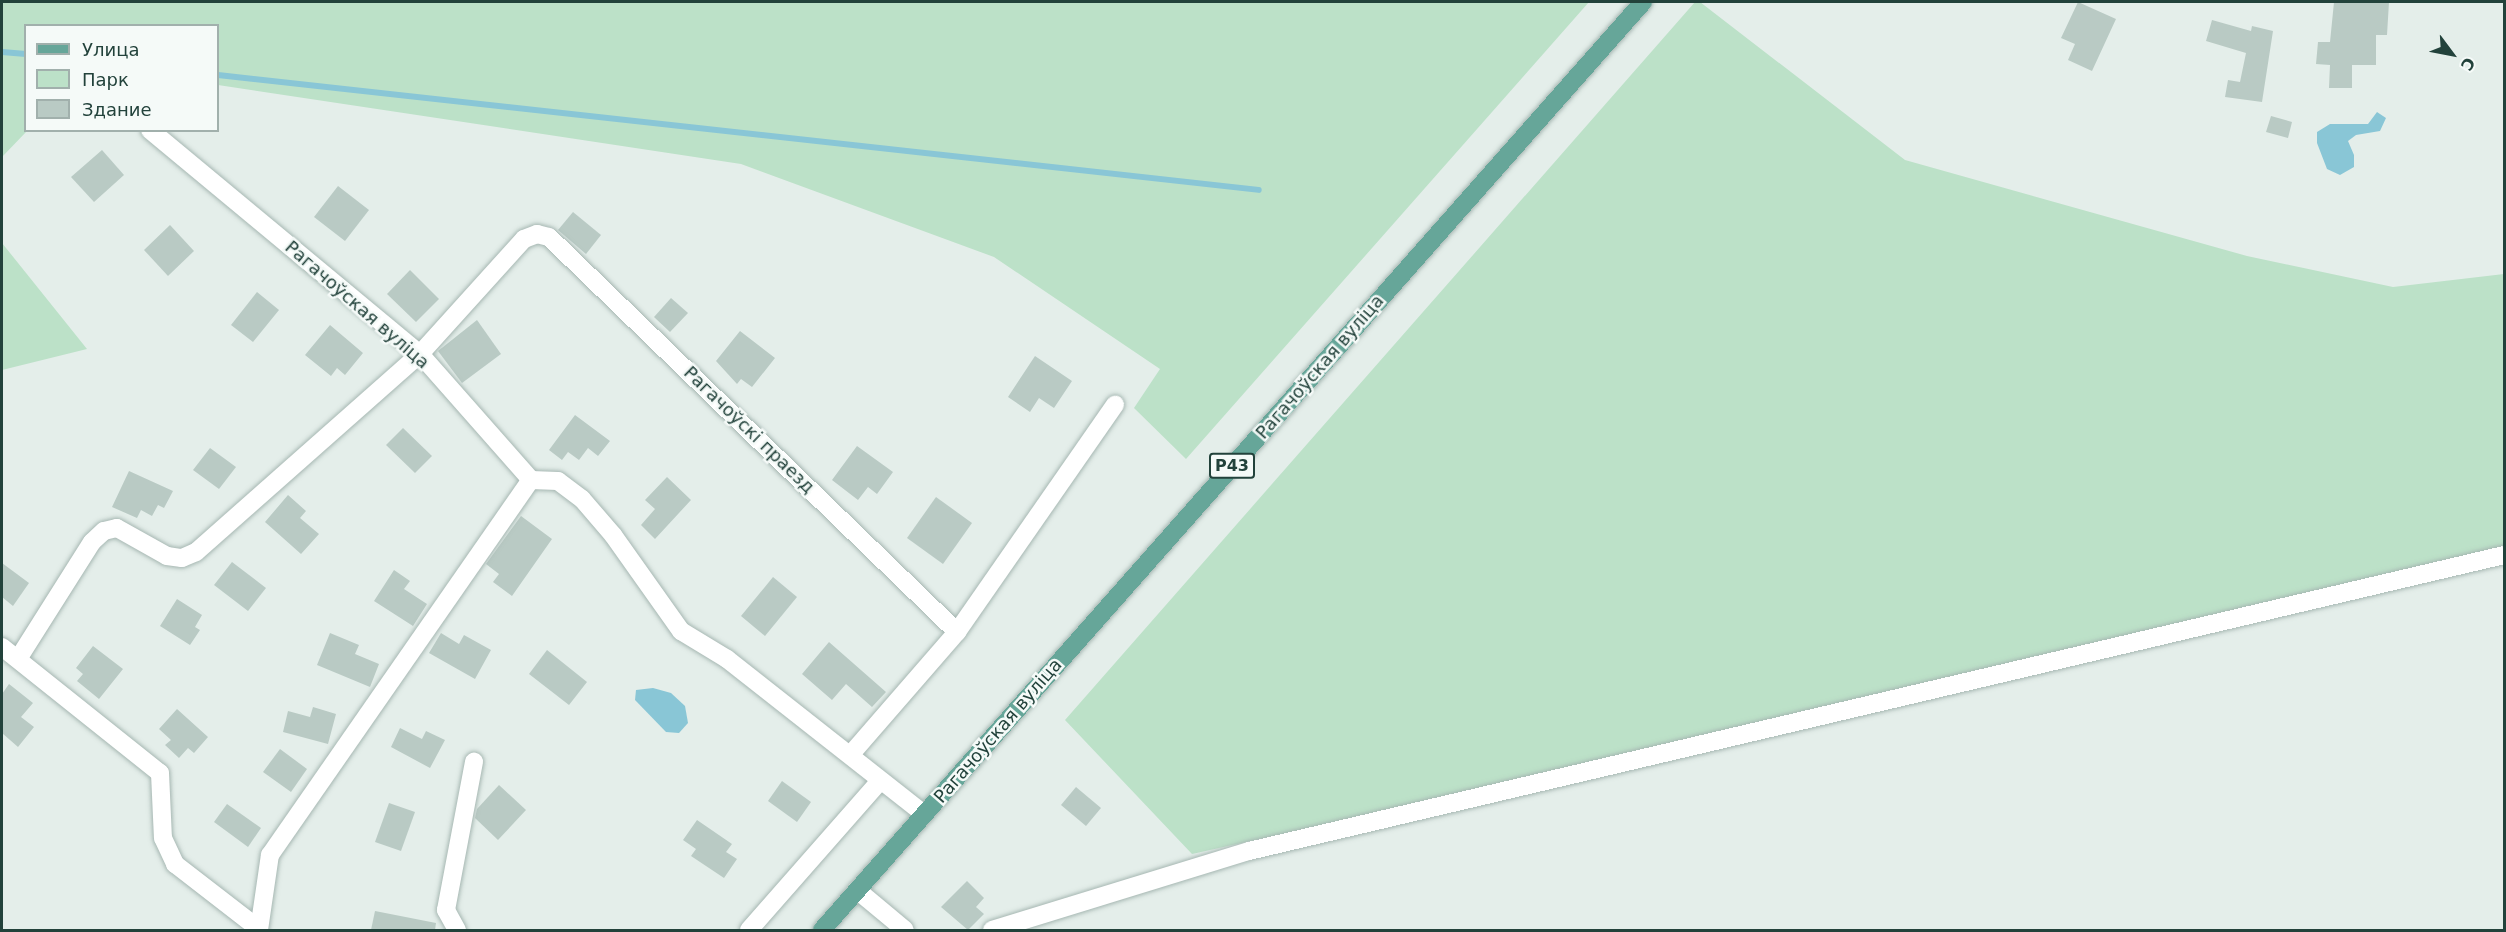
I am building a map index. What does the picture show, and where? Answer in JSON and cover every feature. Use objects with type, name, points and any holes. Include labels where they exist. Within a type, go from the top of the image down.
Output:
[{"type":"main road","name":"Рагачоўская вуліца","points":[[822,930],[1643,2]]},
{"type":"street","name":"Рагачоўская вуліца","points":[[152,132],[420,354],[531,480],[558,481],[582,499],[613,535],[681,631],[727,659],[851,754],[880,782],[924,814]]},
{"type":"street","name":"Рагачоўскі праезд","points":[[420,354],[524,239],[537,234],[549,237],[957,632]]},
{"type":"street","points":[[18,659],[92,542],[104,531],[117,528],[167,556],[182,558],[196,552],[420,354]]},
{"type":"street","points":[[851,754],[957,632],[1115,405]]},
{"type":"street","points":[[2,647],[160,773],[164,838],[175,864],[259,930],[270,855],[531,480]]},
{"type":"street","points":[[992,930],[1249,850],[2505,555]]},
{"type":"street","points":[[458,930],[446,910],[474,762]]},
{"type":"street","points":[[749,930],[880,782]]},
{"type":"street","points":[[857,890],[905,930]]},
{"type":"green space","points":[[2,2],[1589,2],[1186,459],[1134,408],[1160,369],[994,257],[741,164],[219,85],[219,24],[24,24],[24,132],[26,132],[2,157]]},
{"type":"green space","points":[[1695,2],[1700,2],[1905,160],[2247,256],[2393,287],[2504,274],[2504,547],[1939,688],[1192,854],[1065,720]]},
{"type":"green space","points":[[2,243],[87,349],[2,370]]},
{"type":"water","points":[[2377,112],[2386,118],[2380,131],[2356,135],[2348,141],[2354,155],[2354,167],[2340,175],[2327,169],[2317,143],[2317,132],[2330,124],[2368,124]]},
{"type":"water","points":[[653,688],[671,693],[685,706],[688,723],[679,733],[666,732],[635,700],[636,690]]},
{"type":"building","points":[[2078,2],[2116,19],[2092,71],[2068,60],[2075,44],[2061,38]]},
{"type":"building","points":[[2334,2],[2389,2],[2387,35],[2376,35],[2376,65],[2352,65],[2352,88],[2329,88],[2330,65],[2316,64],[2318,42],[2330,42]]},
{"type":"building","points":[[2212,20],[2251,31],[2252,26],[2273,31],[2262,102],[2225,97],[2228,80],[2240,82],[2246,53],[2206,41]]},
{"type":"building","points":[[2271,116],[2292,122],[2288,138],[2266,132]]},
{"type":"building","points":[[102,150],[124,175],[94,202],[71,177]]},
{"type":"building","points":[[338,186],[369,210],[345,241],[314,217]]},
{"type":"building","points":[[573,212],[601,235],[586,254],[558,230]]},
{"type":"building","points":[[170,225],[194,251],[168,276],[144,250]]},
{"type":"building","points":[[410,270],[439,299],[416,322],[387,294]]},
{"type":"building","points":[[257,292],[279,310],[253,342],[231,325]]},
{"type":"building","points":[[671,298],[688,313],[670,332],[654,317]]},
{"type":"building","points":[[477,320],[501,354],[462,383],[438,351]]},
{"type":"building","points":[[330,325],[363,353],[345,375],[337,368],[331,376],[305,355]]},
{"type":"building","points":[[740,331],[775,358],[752,387],[741,379],[737,384],[716,361]]},
{"type":"building","points":[[1035,356],[1072,381],[1054,408],[1039,398],[1030,412],[1008,397]]},
{"type":"building","points":[[575,415],[610,441],[598,456],[588,448],[579,460],[568,452],[562,460],[549,450]]},
{"type":"building","points":[[403,428],[432,456],[415,473],[386,445]]},
{"type":"building","points":[[857,446],[893,472],[877,494],[868,487],[858,500],[832,480]]},
{"type":"building","points":[[210,448],[236,467],[219,489],[193,470]]},
{"type":"building","points":[[129,471],[173,491],[164,508],[158,505],[152,516],[141,510],[137,518],[112,507]]},
{"type":"building","points":[[667,477],[691,500],[655,539],[641,525],[655,509],[645,500]]},
{"type":"building","points":[[288,495],[306,511],[300,518],[319,534],[301,554],[265,522]]},
{"type":"building","points":[[936,497],[972,523],[943,564],[907,538]]},
{"type":"building","points":[[521,516],[552,539],[512,596],[493,582],[499,574],[486,564]]},
{"type":"building","points":[[232,562],[266,588],[248,611],[214,585]]},
{"type":"building","points":[[2,563],[29,583],[13,606],[2,597]]},
{"type":"building","points":[[394,570],[410,581],[404,589],[427,604],[413,626],[374,601]]},
{"type":"building","points":[[773,577],[797,597],[765,636],[741,616]]},
{"type":"building","points":[[177,599],[202,615],[195,627],[200,630],[190,645],[160,626]]},
{"type":"building","points":[[330,633],[359,645],[355,654],[379,664],[370,687],[317,665]]},
{"type":"building","points":[[441,633],[459,644],[464,635],[491,650],[475,679],[429,653]]},
{"type":"building","points":[[829,642],[886,692],[872,707],[846,684],[832,700],[802,674]]},
{"type":"building","points":[[93,646],[123,669],[99,699],[77,681],[83,674],[76,668]]},
{"type":"building","points":[[547,650],[587,682],[569,705],[529,674]]},
{"type":"building","points":[[9,684],[33,703],[21,717],[34,727],[18,747],[2,733],[2,694]]},
{"type":"building","points":[[313,707],[336,714],[328,744],[283,732],[288,711],[310,717]]},
{"type":"building","points":[[177,709],[208,737],[194,753],[188,748],[179,758],[165,745],[171,740],[159,729]]},
{"type":"building","points":[[400,728],[422,739],[426,731],[445,740],[430,768],[391,747]]},
{"type":"building","points":[[280,749],[307,769],[291,792],[263,772]]},
{"type":"building","points":[[782,781],[811,802],[797,822],[768,801]]},
{"type":"building","points":[[499,785],[526,810],[498,840],[475,818],[477,809]]},
{"type":"building","points":[[1076,787],[1101,808],[1086,826],[1061,805]]},
{"type":"building","points":[[389,803],[415,812],[401,851],[375,842]]},
{"type":"building","points":[[227,804],[261,828],[248,847],[214,822]]},
{"type":"building","points":[[697,820],[732,844],[726,852],[737,859],[724,878],[691,856],[696,849],[683,840]]},
{"type":"building","points":[[967,881],[984,898],[976,907],[984,914],[968,930],[941,907]]},
{"type":"building","points":[[375,911],[436,923],[435,930],[371,930]]},
{"type":"waterway","points":[[2,52],[24,54]]},
{"type":"waterway","points":[[219,75],[1259,190]]}]
